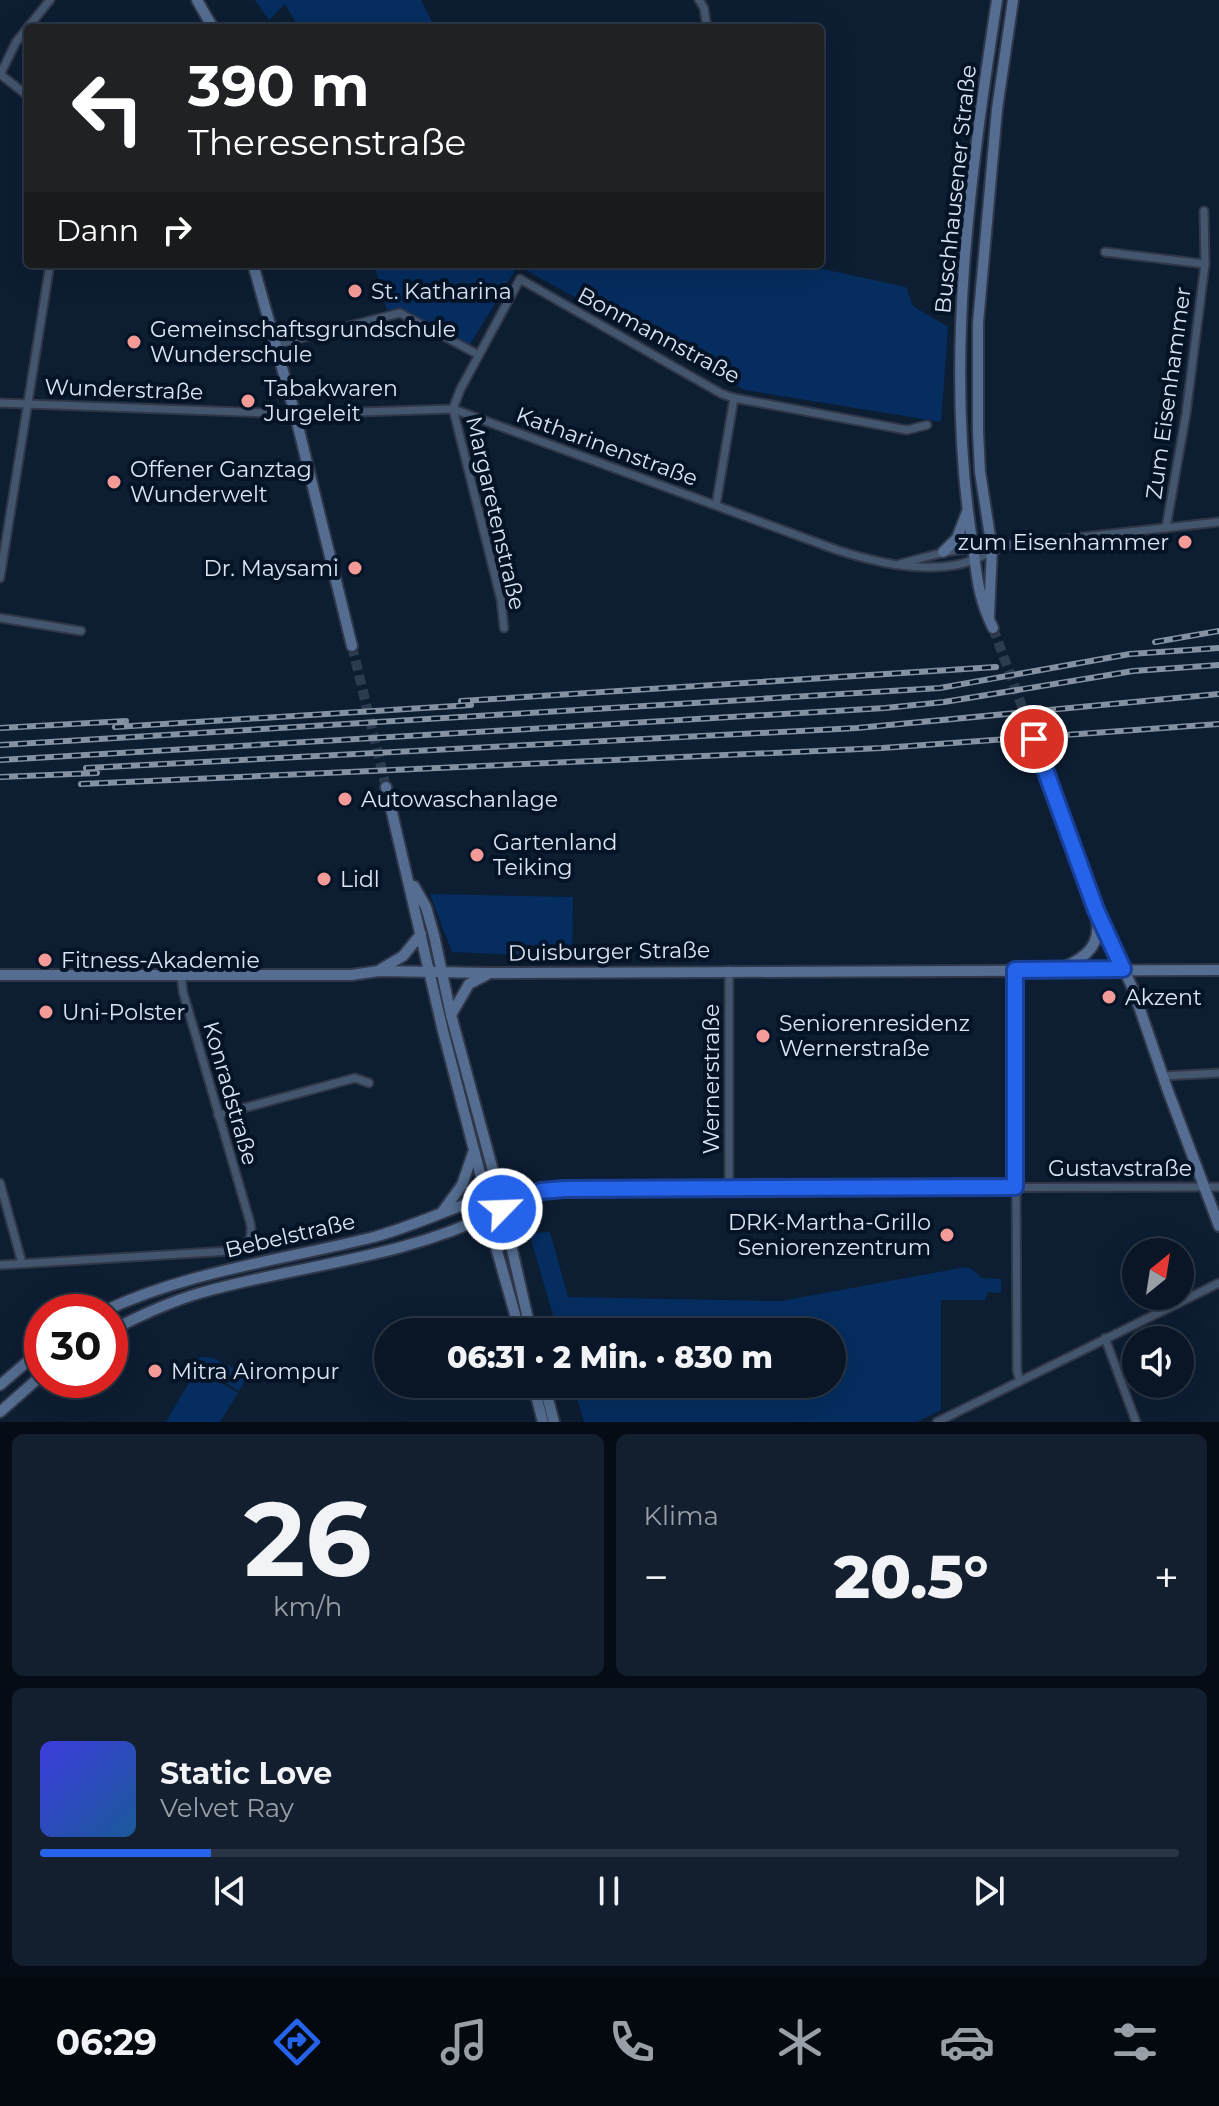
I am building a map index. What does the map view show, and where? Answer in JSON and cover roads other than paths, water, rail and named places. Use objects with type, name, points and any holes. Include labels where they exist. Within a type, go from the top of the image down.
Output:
[{"type":"main road","points":[[197,0],[211,24]]},
{"type":"main road","name":"Buschhausener Straße","points":[[997,0],[964,251],[959,384],[967,512],[976,581],[991,623],[992,549],[980,472],[977,359],[982,253],[1003,53],[1013,0]]},
{"type":"main road","points":[[254,268],[295,414],[352,646]]},
{"type":"main road","points":[[943,552],[957,538],[967,512]]},
{"type":"main road","points":[[1034,739],[1096,910],[1133,989],[1219,1226]]},
{"type":"main road","points":[[386,787],[421,934],[451,1015],[499,1193],[528,1318]]},
{"type":"main road","points":[[409,877],[428,913],[440,957],[435,972],[473,1153],[516,1318]]},
{"type":"main road","points":[[1056,970],[1085,957],[1092,948],[1098,934],[1096,910]]},
{"type":"main road","points":[[379,971],[403,956],[421,934]]},
{"type":"main road","name":"Duisburger Straße","points":[[0,975],[351,975],[379,971],[1219,970]]},
{"type":"main road","points":[[451,1015],[469,984],[491,973]]},
{"type":"main road","points":[[441,1214],[459,1190],[473,1153]]},
{"type":"main road","name":"Bebelstraße","points":[[128,1301],[193,1278],[425,1222],[499,1193]]},
{"type":"main road","name":"Bebelstraße","points":[[128,1323],[199,1293],[375,1255],[502,1209]]},
{"type":"main road","points":[[302,1271],[314,1251]]},
{"type":"main road","points":[[0,1385],[24,1364]]},
{"type":"main road","points":[[0,1412],[24,1391]]},
{"type":"main road","points":[[537,1398],[543,1422]]},
{"type":"main road","points":[[548,1398],[554,1422]]},
{"type":"street","points":[[31,24],[50,0]]},
{"type":"street","points":[[699,0],[704,8],[706,24]]},
{"type":"street","points":[[24,32],[0,74],[24,93]]},
{"type":"street","name":"Zum Eisenhammer","points":[[1166,528],[1186,414],[1205,264],[1204,211]]},
{"type":"street","name":"Zum Eisenhammer","points":[[1105,252],[1205,264]]},
{"type":"street","points":[[0,578],[49,268]]},
{"type":"street","name":"Margaretenstraße","points":[[504,628],[501,600],[453,409],[457,396],[520,279]]},
{"type":"street","name":"Bonmannstraße","points":[[520,279],[734,398],[907,430],[927,425]]},
{"type":"street","points":[[274,345],[400,313],[479,355]]},
{"type":"street","points":[[716,505],[734,398]]},
{"type":"street","name":"Wunderstraße","points":[[0,403],[295,414]]},
{"type":"street","name":"Katharinenstraße","points":[[295,414],[453,409],[837,550],[912,567],[958,565],[974,553]]},
{"type":"street","name":"Zum Eisenhammer","points":[[992,549],[1219,522]]},
{"type":"street","name":"Katharinenstraße","points":[[899,564],[943,552],[974,553],[992,549]]},
{"type":"street","points":[[0,618],[81,631]]},
{"type":"street","name":"Wernerstraße","points":[[729,970],[729,1188]]},
{"type":"street","points":[[1015,970],[1017,1371],[1020,1381]]},
{"type":"street","name":"Konradstraße","points":[[22,1263],[235,1250],[249,1242],[252,1234],[250,1222],[183,992],[181,975]]},
{"type":"street","points":[[1164,1076],[1219,1073]]},
{"type":"street","points":[[218,1115],[355,1078],[369,1083]]},
{"type":"street","points":[[0,1183],[22,1263],[0,1265]]},
{"type":"street","name":"Gustavstraße","points":[[499,1193],[508,1190],[729,1188],[1219,1187]]},
{"type":"street","name":"Gustavstraße","points":[[502,1209],[541,1191]]},
{"type":"street","points":[[937,1422],[1219,1283]]},
{"type":"street","points":[[1105,1338],[1136,1422]]},
{"type":"tunnel","points":[[993,628],[1034,739]]},
{"type":"tunnel","points":[[352,646],[386,787]]},
{"type":"railway","points":[[1155,642],[1219,631]]},
{"type":"railway","points":[[0,745],[940,688],[1130,654],[1219,648]]},
{"type":"railway","points":[[0,760],[885,708],[944,702],[1133,671],[1219,665]]},
{"type":"railway","points":[[461,701],[996,667]]},
{"type":"railway","points":[[86,768],[857,728],[1219,694]]},
{"type":"railway","points":[[115,727],[471,705]]},
{"type":"railway","points":[[0,728],[126,721]]},
{"type":"railway","points":[[81,784],[882,748],[1219,724]]},
{"type":"railway","points":[[0,777],[97,773]]},
{"type":"place","name":"St. Katharina","points":[[355,291]]},
{"type":"place","name":"Gemeinschaftsgrundschule Wunderschule","points":[[134,342]]},
{"type":"place","name":"Tabakwaren Jurgeleit","points":[[248,401]]},
{"type":"place","name":"Offener Ganztag Wunderwelt","points":[[114,482]]},
{"type":"place","name":"zum Eisenhammer","points":[[1185,542]]},
{"type":"place","name":"Dr. Maysami","points":[[355,568]]},
{"type":"place","name":"Autowaschanlage","points":[[345,799]]},
{"type":"place","name":"Gartenland Teiking","points":[[477,855]]},
{"type":"place","name":"Lidl","points":[[324,879]]},
{"type":"place","name":"Fitness-Akademie","points":[[45,960]]},
{"type":"place","name":"Akzent","points":[[1109,997]]},
{"type":"place","name":"Uni-Polster","points":[[46,1012]]},
{"type":"place","name":"Seniorenresidenz Wernerstraße","points":[[763,1036]]},
{"type":"place","name":"DRK-Martha-Grillo Seniorenzentrum","points":[[947,1235]]},
{"type":"place","name":"Mitra Airompur","points":[[155,1371]]}]
